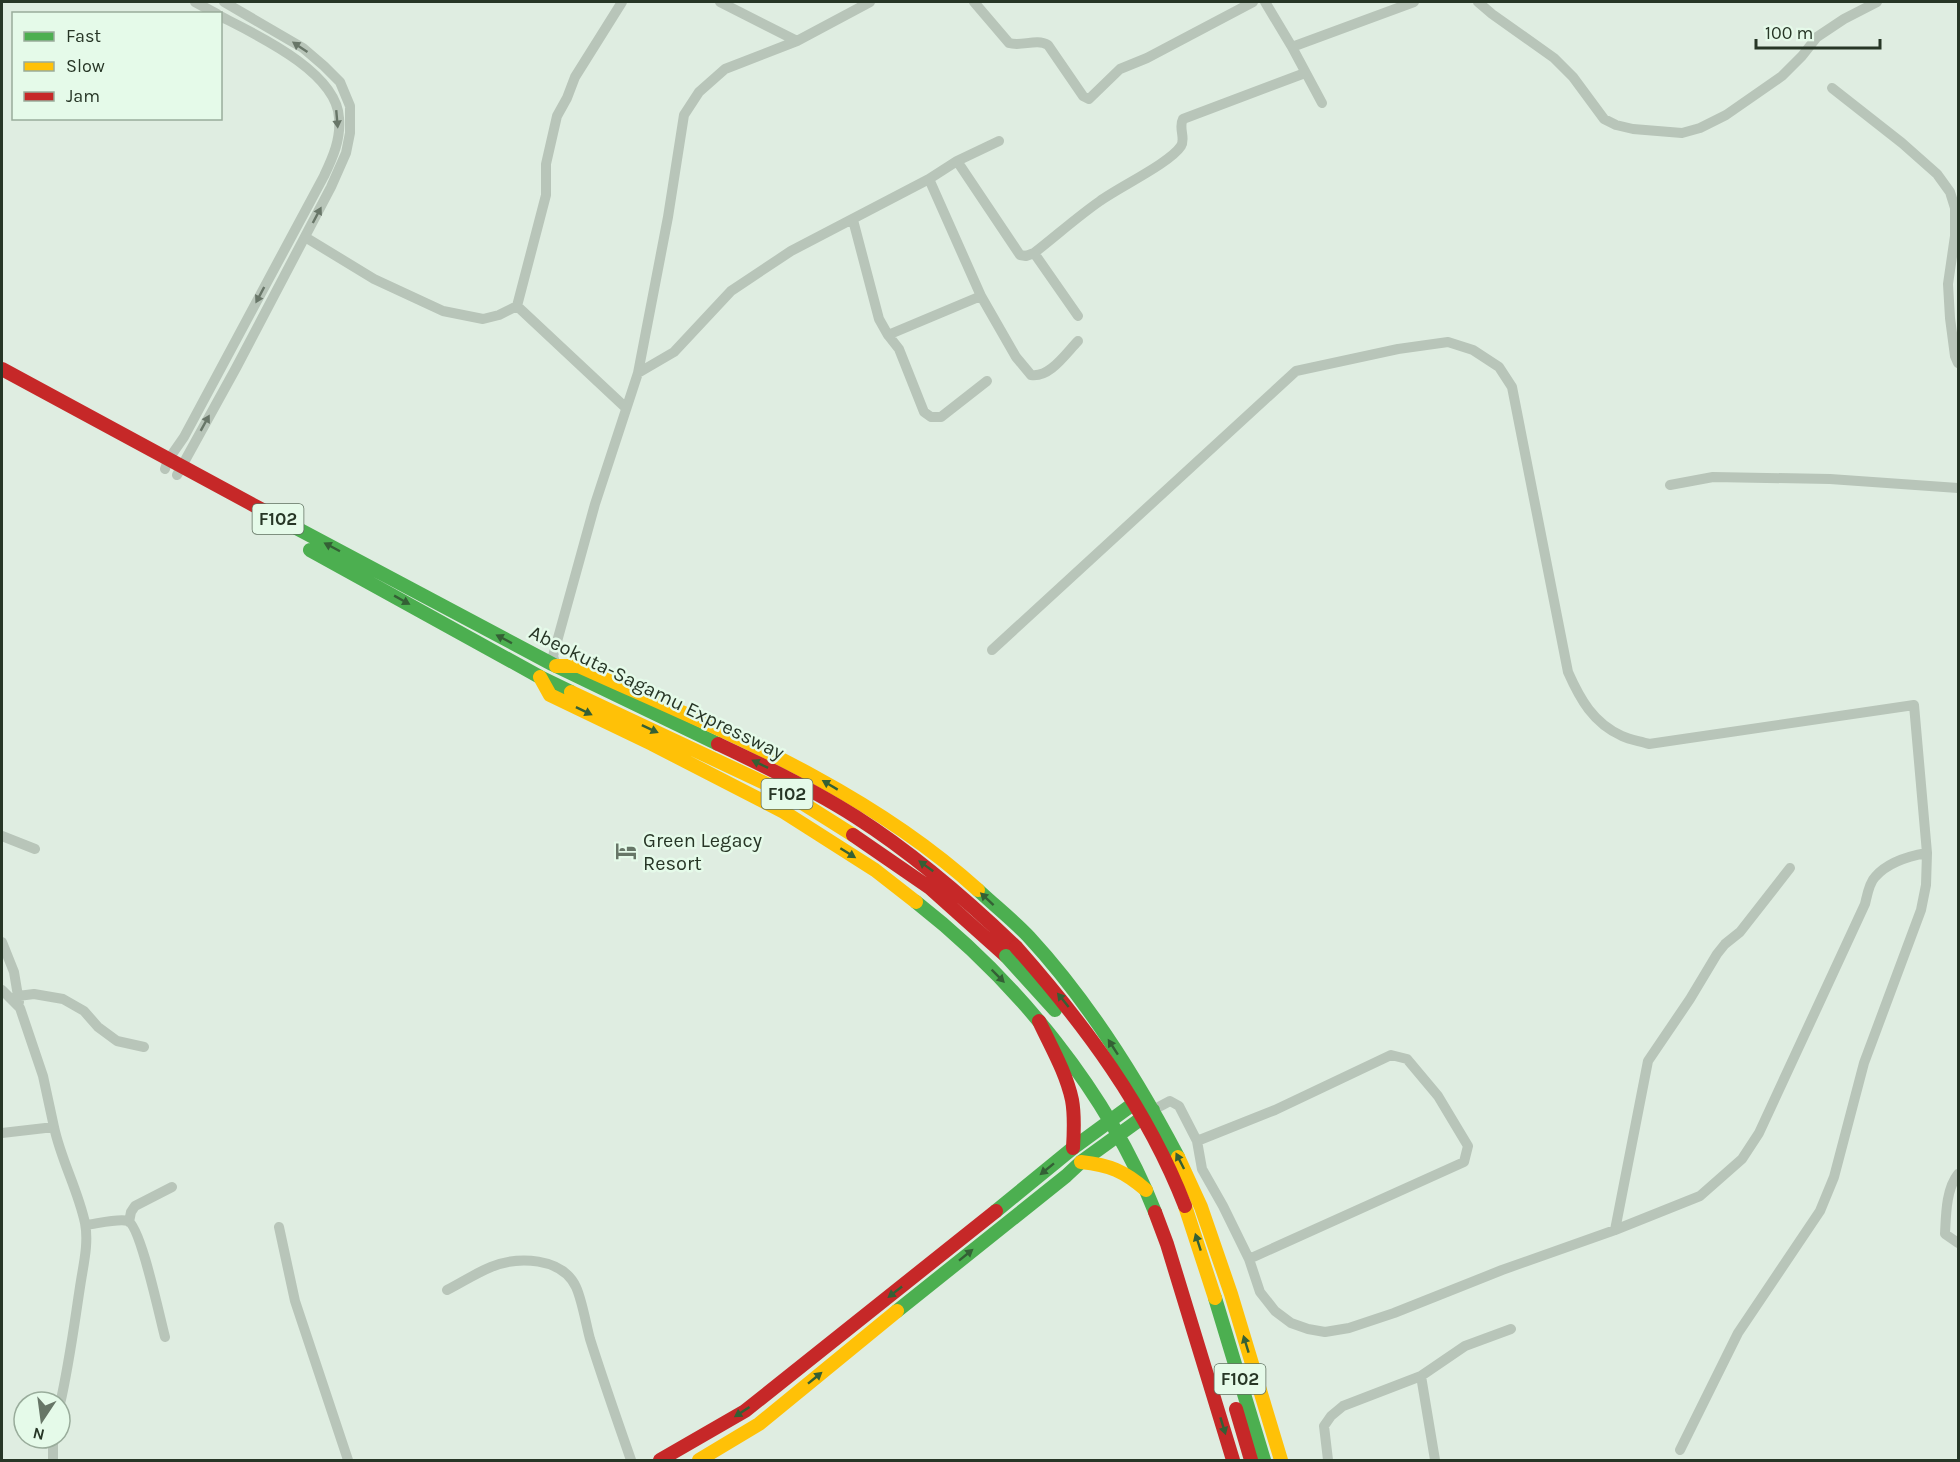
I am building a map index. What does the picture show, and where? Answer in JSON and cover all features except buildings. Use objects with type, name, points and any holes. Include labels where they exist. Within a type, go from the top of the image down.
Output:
[{"type":"main road","name":"Abeokuta-Sagamu Expressway","points":[[2,369],[540,677],[788,794],[881,853],[930,888],[1011,952]]},
{"type":"main road","name":"Abeokuta-Sagamu Expressway","points":[[2,379],[556,666],[796,782],[850,814],[938,875],[977,908],[1067,1024],[1111,1088],[1148,1153],[1166,1188],[1210,1299],[1264,1461]]},
{"type":"main road","points":[[556,666],[579,666],[812,774],[898,826],[958,872],[1028,936],[1076,993],[1153,1110],[1185,1170],[1201,1207],[1231,1294],[1281,1461]]},
{"type":"main road","points":[[540,677],[550,695],[784,812],[875,870],[948,927],[1040,1021],[1071,1062],[1118,1135],[1146,1190],[1167,1244],[1233,1461]]},
{"type":"main road","points":[[1040,1021],[1072,1101],[1073,1148]]},
{"type":"main road","points":[[660,1461],[745,1411],[935,1261],[1073,1148],[1144,1096]]},
{"type":"main road","points":[[699,1461],[759,1424],[1081,1162],[1153,1110]]},
{"type":"main road","points":[[1081,1162],[1116,1167],[1129,1174],[1146,1190]]},
{"type":"main road","name":"Abeokuta-Sagamu Expressway","points":[[1210,1299],[1251,1461]]},
{"type":"street","points":[[195,2],[213,12]]},
{"type":"street","points":[[173,468],[236,368],[331,187],[346,153],[350,133],[350,106],[340,82],[303,48],[224,2]]},
{"type":"street","points":[[518,306],[546,195],[546,164],[557,116],[575,76],[622,2]]},
{"type":"street","points":[[720,2],[797,41]]},
{"type":"street","points":[[974,2],[1009,43],[1016,45],[1041,42],[1048,45],[1083,96],[1089,99],[1120,69],[1147,58],[1253,2]]},
{"type":"street","points":[[1265,2],[1322,103]]},
{"type":"street","points":[[1292,47],[1414,2]]},
{"type":"street","points":[[1478,2],[1554,58],[1573,77],[1604,119],[1633,129],[1682,133],[1700,128],[1726,115],[1782,76],[1817,37],[1876,2]]},
{"type":"street","points":[[556,666],[553,656],[556,645],[596,504],[638,373],[668,217],[684,115],[699,92],[725,69],[797,41],[862,3]]},
{"type":"street","points":[[173,468],[189,427],[324,176],[336,149],[339,117],[329,90],[310,69],[267,41],[222,17]]},
{"type":"street","points":[[957,161],[1020,255],[1026,256],[1034,253],[1100,200],[1166,160],[1181,146],[1183,140],[1180,124],[1183,119],[1305,73]]},
{"type":"street","points":[[1832,88],[1902,143],[1937,174],[1950,192],[1955,208],[1955,236],[1948,284],[1955,356],[1959,363]]},
{"type":"street","points":[[638,373],[674,352],[730,291],[791,252],[929,179],[957,161],[999,141]]},
{"type":"street","points":[[929,179],[981,296],[1016,357],[1031,375],[1046,374],[1078,341]]},
{"type":"street","points":[[853,220],[879,319],[899,349],[924,412],[931,417],[941,417],[987,381]]},
{"type":"street","points":[[305,237],[374,279],[443,311],[483,319],[499,315],[518,306]]},
{"type":"street","points":[[1034,253],[1078,316]]},
{"type":"street","points":[[888,335],[981,296]]},
{"type":"street","points":[[518,306],[626,408]]},
{"type":"street","points":[[992,651],[1296,371],[1398,349],[1448,342],[1473,350],[1499,367],[1512,387],[1568,672],[1581,700],[1597,719],[1622,736],[1649,744],[1914,705],[1927,853],[1926,885],[1921,910],[1864,1063],[1834,1177],[1820,1211],[1738,1333],[1680,1450]]},
{"type":"street","points":[[1670,485],[1713,477],[1830,479],[1959,488]]},
{"type":"street","points":[[2,836],[35,849]]},
{"type":"street","points":[[1153,1110],[1170,1101],[1179,1106],[1197,1141],[1202,1169],[1224,1206],[1249,1259],[1260,1292],[1275,1311],[1291,1323],[1308,1329],[1325,1332],[1349,1328],[1615,1230],[1700,1196],[1742,1159],[1759,1133],[1865,904],[1873,878],[1900,861],[1927,853]]},
{"type":"street","points":[[1615,1230],[1648,1061],[1690,999],[1716,954],[1740,932],[1790,868]]},
{"type":"street","points":[[2,942],[14,972],[20,1008],[44,1076],[57,1140],[86,1225],[86,1248],[71,1353],[63,1390]]},
{"type":"street","points":[[2,990],[20,1008]]},
{"type":"street","points":[[18,996],[34,994],[63,999],[84,1011],[98,1027],[117,1041],[144,1047]]},
{"type":"street","points":[[1197,1141],[1275,1110],[1391,1056],[1407,1059],[1438,1096],[1468,1146],[1464,1162],[1249,1259]]},
{"type":"street","points":[[2,1133],[54,1127]]},
{"type":"street","points":[[1959,1174],[1953,1180],[1949,1197],[1945,1234],[1959,1243]]},
{"type":"street","points":[[129,1222],[135,1206],[172,1186]]},
{"type":"street","points":[[86,1225],[121,1220],[129,1222],[134,1227],[165,1337]]},
{"type":"street","points":[[279,1227],[295,1301],[348,1461]]},
{"type":"street","points":[[447,1290],[492,1266],[514,1262],[538,1261],[557,1265],[569,1275],[577,1288],[590,1339],[631,1461]]},
{"type":"street","points":[[1328,1461],[1324,1426],[1331,1416],[1343,1406],[1420,1376],[1465,1346],[1510,1329]]},
{"type":"street","points":[[1420,1376],[1435,1461]]},
{"type":"traffic: fast","points":[[270,514],[552,664],[718,744]]},
{"type":"traffic: fast","points":[[310,550],[571,692]]},
{"type":"traffic: fast","points":[[978,890],[1029,937],[1072,988],[1129,1070],[1178,1157]]},
{"type":"traffic: fast","points":[[916,902],[989,967],[1024,1003],[1056,1042],[1112,1124],[1155,1212]]},
{"type":"traffic: fast","points":[[1006,956],[1055,1010]]},
{"type":"traffic: fast","points":[[996,1211],[1073,1148],[1144,1096]]},
{"type":"traffic: fast","points":[[897,1311],[1081,1162],[1153,1110]]},
{"type":"traffic: fast","points":[[1215,1298],[1264,1460]]},
{"type":"traffic: slow","points":[[556,666],[579,666],[788,763],[887,820],[934,853],[978,890]]},
{"type":"traffic: slow","points":[[540,677],[550,695],[784,812],[875,870],[916,902]]},
{"type":"traffic: slow","points":[[571,692],[788,794],[853,835]]},
{"type":"traffic: slow","points":[[1178,1157],[1201,1207],[1231,1294],[1281,1460]]},
{"type":"traffic: slow","points":[[1081,1162],[1116,1170],[1146,1190]]},
{"type":"traffic: slow","points":[[1185,1206],[1215,1298]]},
{"type":"traffic: slow","points":[[699,1460],[759,1424],[897,1311]]},
{"type":"traffic: jam","points":[[2,369],[270,514]]},
{"type":"traffic: jam","points":[[718,744],[805,787],[877,831],[939,878],[1016,947]]},
{"type":"traffic: jam","points":[[853,835],[930,888],[1006,956]]},
{"type":"traffic: jam","points":[[1016,947],[1090,1037],[1112,1069],[1152,1135],[1185,1206]]},
{"type":"traffic: jam","points":[[1039,1021],[1058,1060],[1072,1100],[1073,1148]]},
{"type":"traffic: jam","points":[[660,1460],[745,1411],[996,1211]]},
{"type":"traffic: jam","points":[[1155,1212],[1167,1244],[1233,1460]]},
{"type":"traffic: jam","points":[[1236,1409],[1251,1460]]},
{"type":"place","name":"Green Legacy Resort","points":[[626,851]]}]
